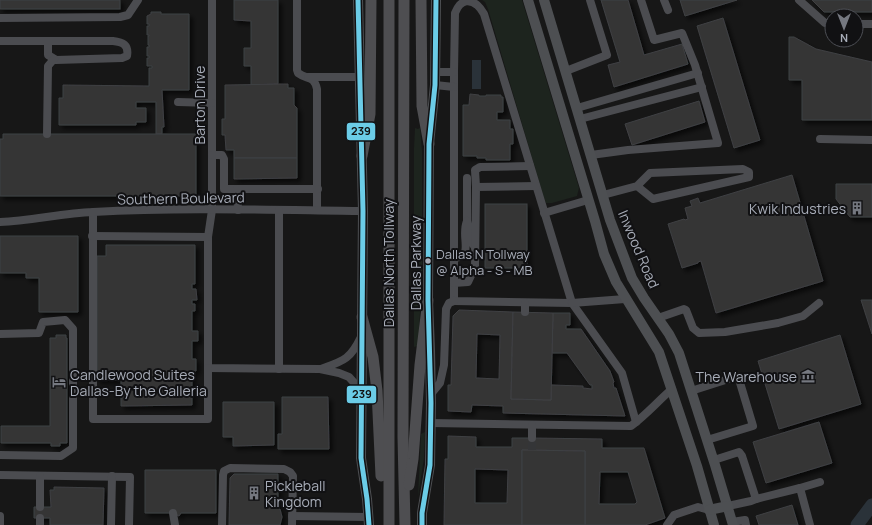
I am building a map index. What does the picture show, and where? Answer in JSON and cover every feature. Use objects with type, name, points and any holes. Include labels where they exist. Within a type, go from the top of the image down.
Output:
[{"type":"highway","points":[[362,156],[370,114],[371,0]]},
{"type":"highway","name":"Dallas North Tollway","points":[[388,525],[389,0]]},
{"type":"highway","name":"Dallas North Tollway","points":[[404,0],[403,444],[405,525]]},
{"type":"highway","points":[[421,0],[422,106],[429,144]]},
{"type":"highway","points":[[405,513],[413,458],[420,366],[428,300]]},
{"type":"highway","points":[[362,317],[373,357],[377,391],[382,490],[388,513]]},
{"type":"main road","points":[[358,0],[363,211],[361,458],[369,521]]},
{"type":"main road","name":"Dallas Parkway","points":[[422,525],[422,512],[430,465],[431,394],[428,300],[429,144],[435,85],[436,0]]},
{"type":"main road","name":"Inwood Road","points":[[528,0],[604,254],[625,299],[646,329],[659,352],[714,525]]},
{"type":"main road","name":"Inwood Road","points":[[544,0],[610,220],[632,278],[679,353],[714,460],[732,524]]},
{"type":"main road","points":[[588,200],[603,195]]},
{"type":"main road","points":[[672,389],[690,387]]},
{"type":"main road","points":[[709,510],[728,506]]},
{"type":"street","points":[[0,18],[120,17],[128,15],[138,0]]},
{"type":"street","name":"Barton Drive","points":[[92,236],[93,419],[208,419],[208,237],[212,210],[212,0]]},
{"type":"street","points":[[297,0],[298,73],[301,76],[308,77],[359,77]]},
{"type":"street","points":[[566,71],[607,55],[590,0]]},
{"type":"street","points":[[591,155],[628,150],[718,143],[698,73],[682,33],[654,40],[641,0]]},
{"type":"street","points":[[664,0],[668,10]]},
{"type":"street","points":[[799,0],[824,22]]},
{"type":"street","points":[[454,301],[455,13],[461,3],[471,1],[479,6],[484,14],[572,303],[622,373],[636,422]]},
{"type":"street","points":[[0,41],[48,41],[123,42],[128,52],[126,56],[122,58],[54,59],[48,55],[48,41]]},
{"type":"street","points":[[47,134],[48,66],[54,59]]},
{"type":"street","points":[[435,72],[454,72]]},
{"type":"street","points":[[577,108],[698,73]]},
{"type":"street","points":[[308,77],[316,84],[317,89],[317,210]]},
{"type":"street","points":[[435,85],[454,86]]},
{"type":"street","points":[[580,119],[702,87]]},
{"type":"street","points":[[178,102],[212,103]]},
{"type":"street","points":[[820,139],[872,140]]},
{"type":"street","points":[[212,155],[222,155],[224,159],[224,189],[318,189]]},
{"type":"street","points":[[454,283],[468,282],[475,267],[475,170],[480,167],[530,166]]},
{"type":"street","points":[[603,195],[638,186],[650,172],[743,169],[749,172],[749,177],[653,199],[638,186]]},
{"type":"street","points":[[467,178],[467,221],[469,236],[475,248]]},
{"type":"street","points":[[476,187],[536,186]]},
{"type":"street","points":[[238,189],[238,210]]},
{"type":"street","points":[[544,213],[588,200]]},
{"type":"street","name":"Southern Boulevard","points":[[0,222],[16,222],[62,214],[93,212],[212,210],[363,211]]},
{"type":"street","points":[[279,210],[279,369]]},
{"type":"street","points":[[93,212],[92,236],[208,237]]},
{"type":"street","points":[[454,258],[461,258],[465,255],[465,226],[467,221]]},
{"type":"street","points":[[431,394],[440,383],[444,365],[446,309],[449,303],[454,301],[572,303],[625,299]]},
{"type":"street","points":[[525,302],[525,312]]},
{"type":"street","points":[[658,318],[684,309],[686,310],[694,328],[699,332],[725,332],[778,324],[803,316],[820,303]]},
{"type":"street","points":[[0,334],[39,333],[43,322],[65,320],[74,329],[73,448],[61,456],[0,455]]},
{"type":"street","points":[[320,369],[346,360],[355,350],[362,337]]},
{"type":"street","points":[[208,368],[320,369],[339,372],[349,377],[356,386],[361,402]]},
{"type":"street","points":[[690,387],[738,376],[752,426],[707,440]]},
{"type":"street","points":[[430,424],[631,426],[672,389]]},
{"type":"street","points":[[532,425],[532,438]]},
{"type":"street","points":[[714,460],[739,452],[742,456],[756,499]]},
{"type":"street","points":[[222,525],[223,475],[224,471],[230,468],[284,469],[290,472],[293,476],[292,525]]},
{"type":"street","points":[[0,475],[130,477],[129,525]]},
{"type":"street","points":[[40,476],[40,507]]},
{"type":"street","points":[[111,525],[112,476]]},
{"type":"street","points":[[728,506],[820,482]]},
{"type":"street","points":[[800,488],[810,525]]},
{"type":"street","points":[[667,525],[674,515],[698,508],[709,510]]},
{"type":"street","points":[[173,513],[175,525]]},
{"type":"street","points":[[0,516],[0,525]]},
{"type":"street","points":[[292,516],[369,521]]},
{"type":"street","points":[[732,524],[745,520],[746,525]]},
{"type":"shaded area","points":[[482,0],[522,0],[579,188],[577,196],[552,203],[546,203],[488,9],[485,2]]},
{"type":"shaded area","points":[[472,60],[481,60],[481,89],[472,89]]},
{"type":"shaded area","points":[[415,128],[420,128],[422,151],[422,278],[418,346],[414,347],[414,148]]},
{"type":"shaded area","points":[[425,432],[424,458],[418,497],[421,434]]},
{"type":"building","points":[[0,0],[120,0],[120,9],[0,9]]},
{"type":"building","points":[[234,0],[278,0],[278,84],[251,85],[251,66],[244,66],[244,48],[251,48],[251,21],[234,20]]},
{"type":"building","points":[[601,0],[628,0],[644,55],[682,44],[688,64],[614,87],[608,65],[620,62]]},
{"type":"building","points":[[680,0],[737,0],[685,16]]},
{"type":"building","points":[[812,0],[872,0],[872,12],[864,12],[864,8],[824,8],[824,12]]},
{"type":"building","points":[[151,12],[161,12],[161,14],[189,14],[189,90],[162,90],[164,127],[162,127],[162,134],[156,134],[156,102],[136,102],[136,108],[146,108],[146,122],[136,122],[136,125],[59,125],[59,98],[63,98],[63,85],[149,86],[149,68],[152,68],[152,66],[147,66],[147,58],[149,58],[149,56],[147,56],[147,47],[149,47],[149,35],[147,35],[147,26],[149,26],[149,24],[147,24],[147,16],[151,14]]},
{"type":"building","points":[[723,18],[760,140],[734,148],[697,26]]},
{"type":"building","points":[[789,37],[794,37],[816,49],[872,62],[872,120],[802,120],[802,80],[789,80]]},
{"type":"building","points":[[288,84],[288,88],[294,88],[294,105],[297,108],[297,158],[234,158],[234,150],[226,150],[225,135],[222,135],[222,119],[225,119],[225,85]]},
{"type":"building","points":[[470,94],[479,96],[501,95],[501,97],[503,97],[503,112],[497,112],[497,120],[510,120],[510,129],[513,129],[513,144],[510,144],[510,160],[486,160],[486,158],[477,158],[477,156],[463,156],[463,105],[469,105]]},
{"type":"building","points":[[699,101],[705,122],[632,145],[625,124]]},
{"type":"building","points":[[3,134],[196,134],[196,196],[0,196],[0,139],[3,139]]},
{"type":"building","points":[[234,158],[297,158],[297,178],[234,179]]},
{"type":"building","points":[[792,175],[823,281],[716,313],[701,261],[682,268],[668,224],[688,219],[685,208],[692,206],[690,201],[698,198],[700,203]]},
{"type":"building","name":"Kwik Industries","points":[[836,184],[872,184],[872,217],[850,217],[836,199]]},
{"type":"building","points":[[485,204],[527,204],[527,268],[485,268]]},
{"type":"building","points":[[0,236],[78,236],[78,312],[39,312],[39,278],[26,278],[26,273],[0,273]]},
{"type":"building","points":[[106,245],[195,245],[195,284],[192,284],[192,289],[196,289],[197,300],[192,300],[192,304],[195,304],[195,311],[192,311],[192,331],[198,331],[198,341],[192,341],[192,359],[196,359],[196,371],[192,371],[192,405],[121,406],[121,380],[97,380],[97,256],[106,256]]},
{"type":"building","points":[[861,300],[872,300],[872,334]]},
{"type":"building","points":[[459,310],[513,312],[511,399],[551,400],[551,385],[583,386],[583,388],[592,389],[592,385],[590,385],[567,353],[552,353],[553,313],[570,313],[570,325],[566,325],[566,329],[581,329],[610,371],[614,382],[614,388],[616,388],[625,416],[503,413],[503,406],[472,405],[471,412],[448,411],[448,385],[451,385],[453,316]],"holes":[[[477,334],[500,335],[499,379],[476,378]]]},
{"type":"building","points":[[513,312],[553,313],[551,400],[511,399]]},
{"type":"building","name":"Candlewood Suites Dallas-By the Galleria","points":[[56,335],[66,335],[67,338],[67,443],[60,443],[60,446],[51,446],[51,443],[1,443],[1,426],[50,426],[50,338],[56,338]]},
{"type":"building","name":"The Warehouse","points":[[840,335],[861,404],[779,429],[758,361]]},
{"type":"building","points":[[282,397],[328,397],[329,449],[278,449],[278,434],[282,434]]},
{"type":"building","points":[[223,402],[274,402],[274,445],[233,446],[233,437],[223,437]]},
{"type":"building","points":[[819,422],[832,463],[766,483],[753,442]]},
{"type":"building","points":[[448,436],[476,437],[476,447],[512,447],[512,438],[532,438],[602,439],[602,448],[644,448],[665,518],[645,525],[585,525],[585,451],[522,450],[522,525],[444,525],[445,459],[448,459]],"holes":[[[475,469],[508,470],[507,503],[475,503]],[[600,472],[628,472],[637,502],[635,504],[599,504]]]},
{"type":"building","points":[[522,450],[585,451],[585,525],[522,525]]},
{"type":"building","points":[[145,470],[216,470],[216,513],[181,513],[179,516],[173,513],[145,513]]},
{"type":"building","name":"Pickleball Kingdom","points":[[234,474],[278,474],[278,508],[280,509],[282,517],[280,525],[229,525],[230,478]]},
{"type":"building","points":[[54,487],[104,488],[103,525],[50,525],[50,518],[34,518],[34,507],[51,507],[50,490],[54,490]]},
{"type":"building","points":[[792,505],[798,525],[759,525],[756,516]]},
{"type":"waterway","points":[[857,525],[872,505]]},
{"type":"tunnel","points":[[532,438],[532,450]]},
{"type":"transit line","name":"239","points":[[358,0],[363,211],[361,458],[369,525]]},
{"type":"transit line","name":"239","points":[[422,525],[422,513],[430,465],[431,403],[428,300],[429,144],[435,85],[436,0]]},
{"type":"place","name":"Kwik Industries","points":[[857,208]]},
{"type":"place","name":"Dallas N Tollway @ Alpha - S - MB","points":[[428,261]]},
{"type":"place","name":"The Warehouse","points":[[808,376]]},
{"type":"place","name":"Candlewood Suites Dallas-By the Galleria","points":[[59,382]]},
{"type":"place","name":"Pickleball Kingdom","points":[[254,493]]}]
